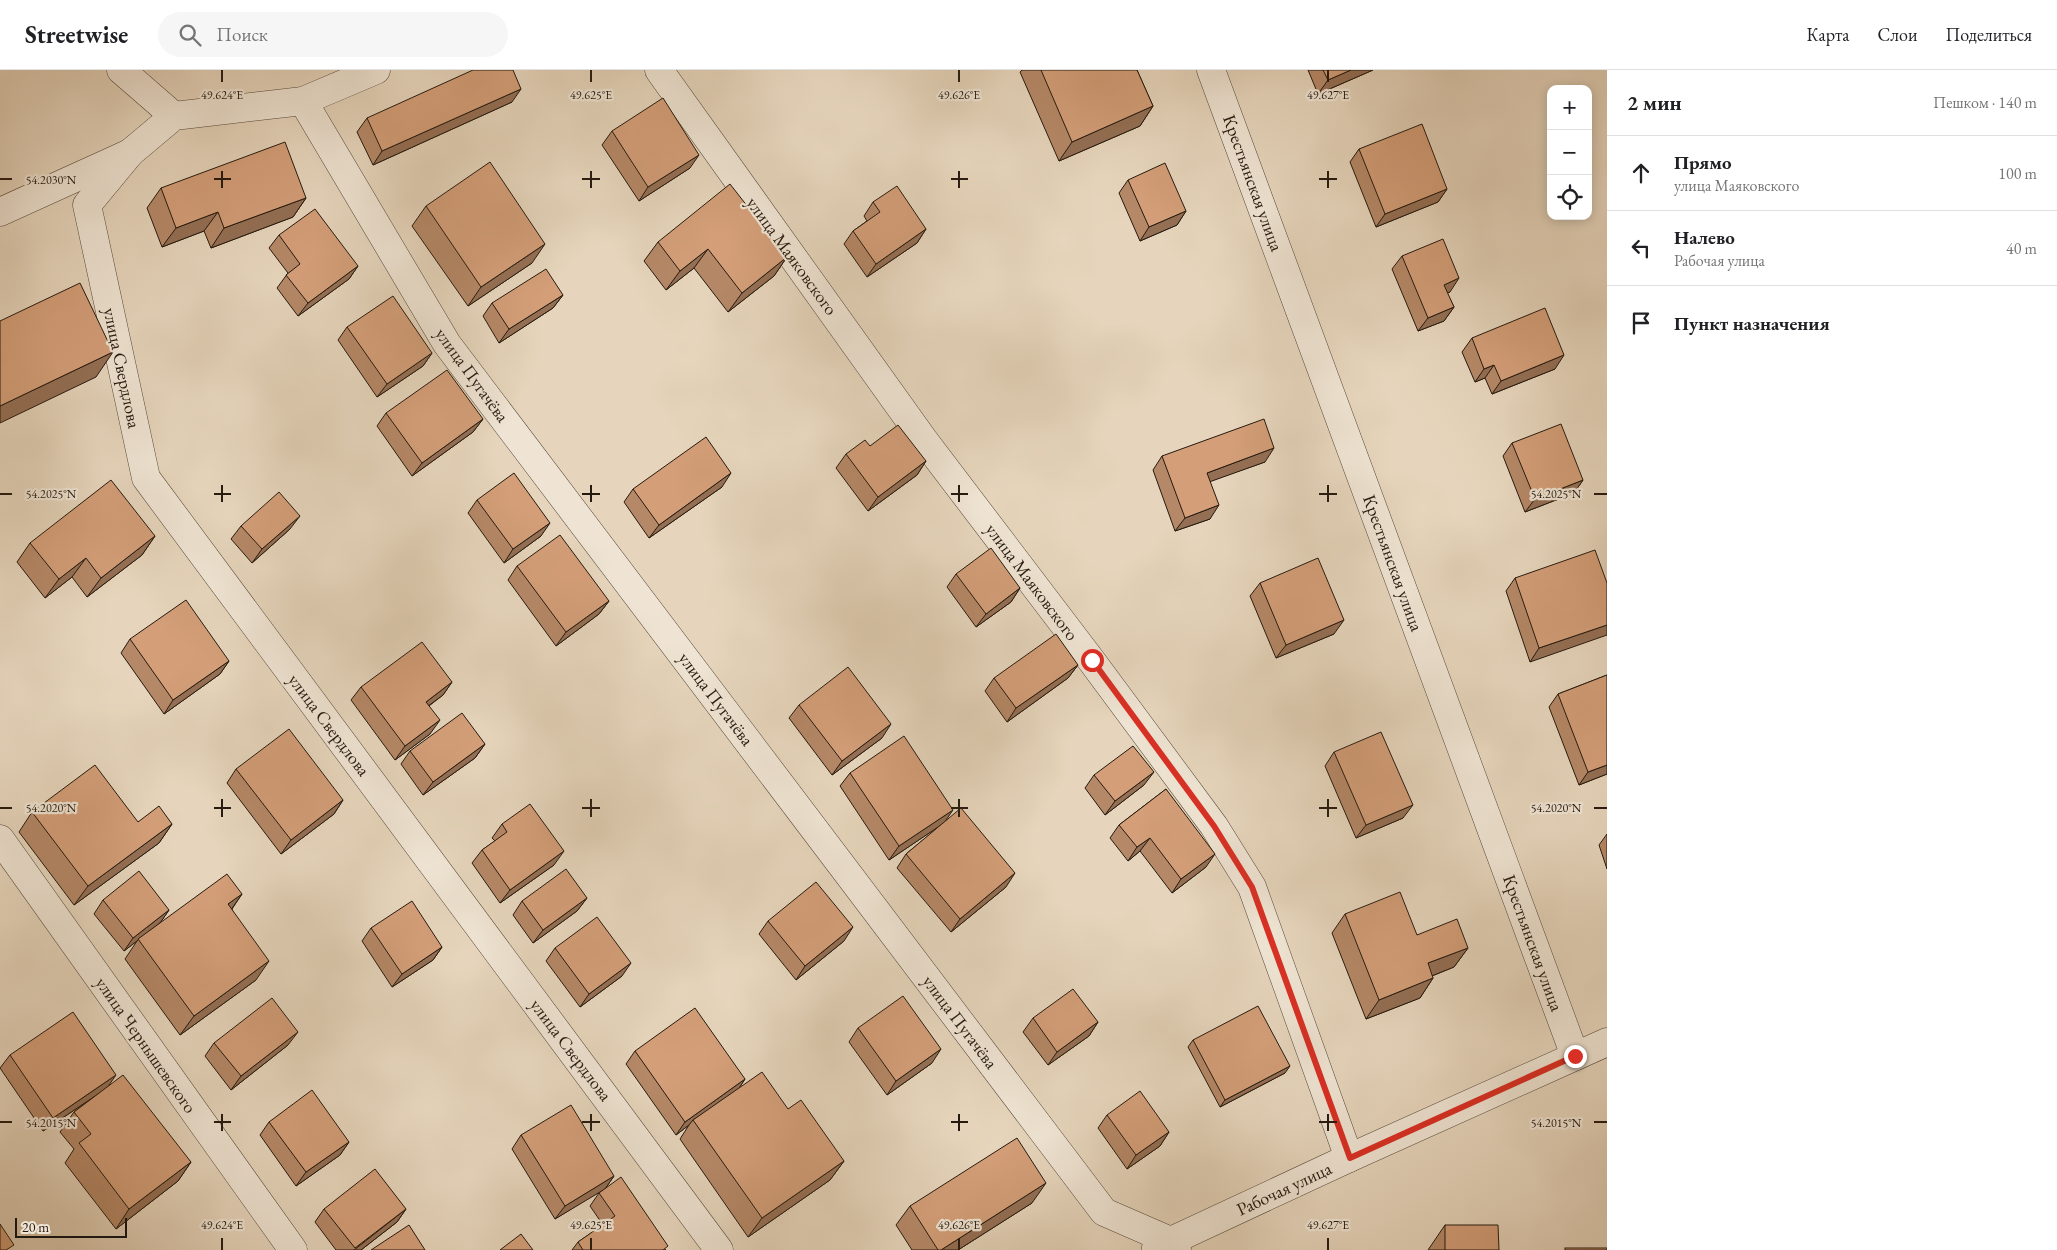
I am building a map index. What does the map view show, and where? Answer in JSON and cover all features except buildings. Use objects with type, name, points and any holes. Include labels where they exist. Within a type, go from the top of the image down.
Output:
[{"type":"street","points":[[121,70],[174,116]]},
{"type":"street","points":[[0,212],[130,153],[174,116],[303,101],[376,70]]},
{"type":"street","name":"улица Маяковского","points":[[659,70],[923,439],[1092,660],[1214,826],[1252,887],[1350,1158]]},
{"type":"street","name":"Крестьянская улица","points":[[1211,70],[1575,1056]]},
{"type":"street","name":"улица Пугачёва","points":[[303,101],[447,344],[1104,1212],[1167,1247]]},
{"type":"street","name":"улица Свердлова","points":[[130,153],[87,205],[146,478],[719,1250]]},
{"type":"street","name":"улица Чернышевского","points":[[0,839],[292,1250]]},
{"type":"street","name":"Рабочая улица","points":[[1167,1247],[1350,1158],[1607,1042]]},
{"type":"route","points":[[1092,660],[1214,826],[1252,887],[1350,1158],[1575,1056]]}]
